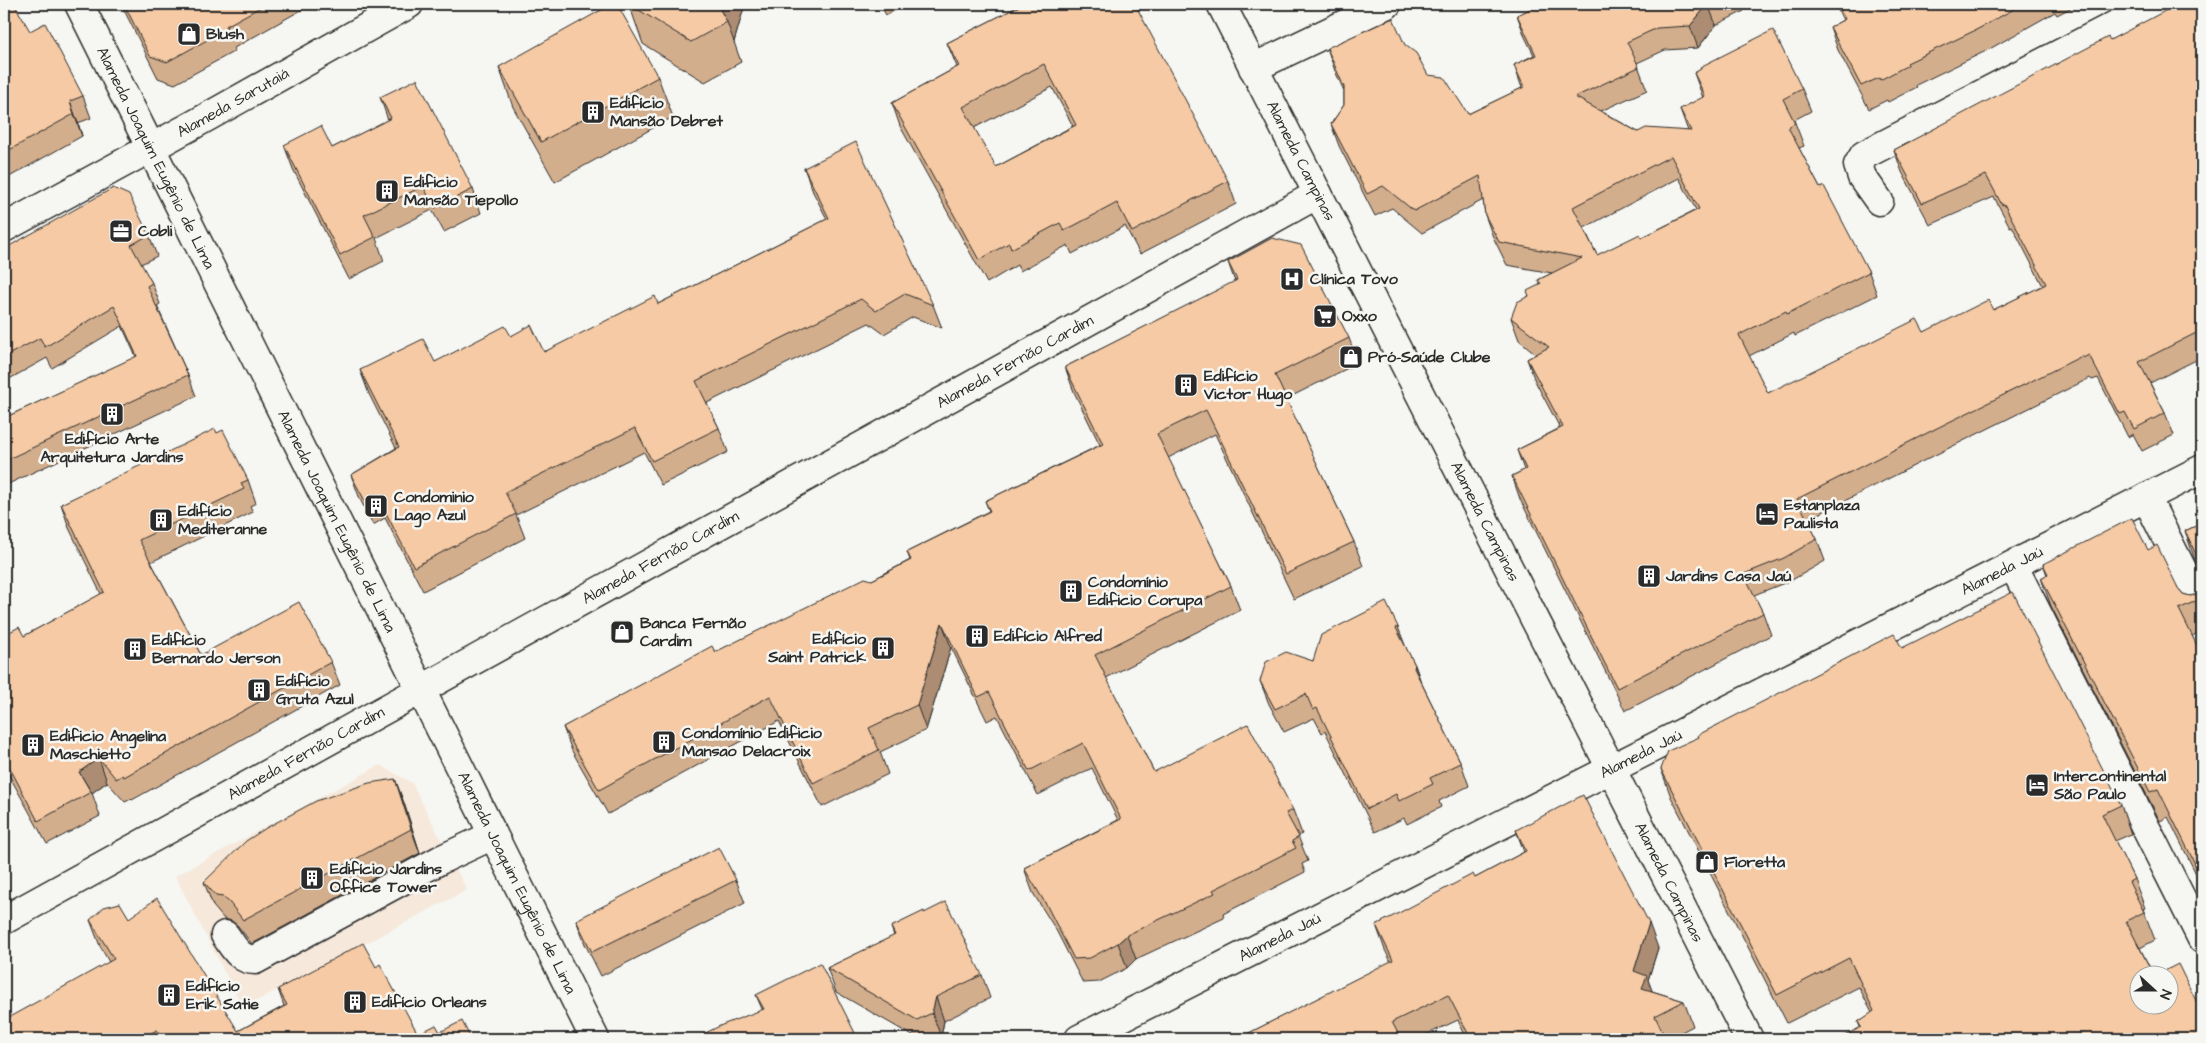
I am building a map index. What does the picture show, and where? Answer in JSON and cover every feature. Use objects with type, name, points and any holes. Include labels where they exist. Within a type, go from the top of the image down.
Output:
[{"type":"street","name":"Alameda Joaquim Eugênio de Lima","points":[[79,4],[595,1039]]},
{"type":"street","name":"Alameda Sarutaiá","points":[[4,228],[409,4]]},
{"type":"street","name":"Alameda Campinas","points":[[1221,4],[1749,1039]]},
{"type":"street","points":[[1254,68],[1387,4]]},
{"type":"street","points":[[1879,202],[1862,177],[1858,165],[1864,155],[2156,4]]},
{"type":"street","name":"Alameda Fernão Cardim","points":[[4,920],[1318,194]]},
{"type":"street","name":"Alameda Jaú","points":[[1079,1039],[2202,469]]},
{"type":"street","points":[[2146,497],[2202,609]]},
{"type":"street","points":[[2013,566],[2202,939]]},
{"type":"street","points":[[225,935],[240,956],[247,960],[255,960],[440,860],[493,835]]},
{"type":"shaded area","points":[[380,765],[412,783],[467,890],[243,1008],[175,876]]},
{"type":"building","points":[[4,4],[14,4],[30,31],[45,23],[83,96],[70,101],[74,114],[4,153]]},
{"type":"building","points":[[124,4],[266,4],[226,26],[227,29],[167,62],[150,56]]},
{"type":"building","points":[[612,4],[617,4],[658,77],[541,142],[499,67]]},
{"type":"building","points":[[629,4],[719,4],[718,6],[727,22],[691,42]]},
{"type":"building","points":[[1023,4],[1135,4],[1228,181],[1132,232],[1117,203],[1064,231],[1060,223],[1011,249],[1009,243],[979,260],[892,103],[959,66],[947,43]],"holes":[[[1044,64],[1076,125],[996,167],[963,107]]]},
{"type":"building","points":[[1542,4],[1708,4],[1690,26],[1657,28],[1627,42],[1639,67],[1575,97],[1638,132],[1646,128],[1691,131],[1680,109],[1705,96],[1694,73],[1701,69],[1700,67],[1773,30],[1802,89],[1783,99],[1795,123],[1788,127],[1820,188],[1824,186],[1869,272],[1787,314],[1786,311],[1739,335],[1768,393],[1917,319],[1924,332],[1988,300],[1993,310],[2046,284],[2004,204],[2002,205],[1986,175],[1922,203],[1894,150],[2108,37],[2110,40],[2178,4],[2202,4],[2202,330],[2139,362],[2165,413],[2134,429],[2125,412],[2120,414],[2089,355],[2083,358],[2082,356],[1935,429],[1797,499],[1817,539],[1784,558],[1744,574],[1763,613],[1617,688],[1512,476],[1526,469],[1517,450],[1563,427],[1527,359],[1549,347],[1511,318],[1517,302],[1529,296],[1527,291],[1541,284],[1538,280],[1582,258],[1499,242],[1485,215],[1480,176],[1414,211],[1383,186],[1367,194],[1331,124],[1344,105],[1344,87],[1327,48],[1393,18],[1405,45],[1416,53],[1428,75],[1444,77],[1468,114],[1524,87],[1514,65],[1536,55],[1517,15]],"holes":[[[1671,156],[1699,209],[1641,238],[1640,234],[1597,255],[1573,207]]]},
{"type":"building","points":[[1837,4],[2023,4],[1978,29],[1907,63],[1908,65],[1880,80],[1879,78],[1861,86],[1830,27],[1845,19]]},
{"type":"building","name":"Edificio Mansão Tiepollo","points":[[417,79],[473,189],[435,208],[423,186],[364,215],[375,237],[340,255],[284,145],[321,126],[332,148],[391,118],[380,97]]},
{"type":"building","points":[[856,142],[933,305],[905,294],[876,311],[861,299],[696,381],[719,428],[652,461],[635,428],[505,492],[516,514],[414,567],[376,494],[365,501],[351,475],[399,447],[360,370],[423,339],[435,362],[505,326],[511,336],[531,325],[544,352],[655,296],[658,304],[829,218],[804,168]]},
{"type":"building","points":[[113,188],[129,195],[149,235],[131,245],[152,283],[147,286],[188,375],[4,461],[4,418],[137,356],[114,306],[45,347],[40,338],[4,357],[4,249]]},
{"type":"building","points":[[1272,238],[1301,245],[1349,338],[1275,375],[1354,542],[1286,574],[1206,410],[1157,434],[1231,586],[1095,655],[1154,772],[1248,724],[1293,810],[1286,813],[1299,837],[1292,841],[1296,848],[1213,890],[1215,893],[1127,935],[1118,943],[1090,958],[1074,959],[1047,906],[1024,868],[1121,819],[1083,743],[1029,771],[989,692],[978,697],[942,623],[917,705],[869,728],[879,750],[813,783],[770,696],[599,790],[563,727],[712,646],[715,652],[865,578],[872,580],[911,560],[907,552],[990,511],[985,501],[1103,444],[1065,367],[1237,280],[1228,262]]},
{"type":"building","points":[[215,429],[217,433],[223,430],[248,480],[241,483],[244,489],[139,540],[201,655],[299,602],[331,662],[124,777],[123,775],[116,779],[99,758],[79,772],[91,792],[38,821],[4,757],[4,635],[19,627],[24,636],[104,592],[61,504]]},
{"type":"building","points":[[2132,518],[2148,550],[2157,545],[2178,588],[2183,594],[2190,596],[2199,594],[2202,591],[2202,598],[2179,609],[2202,656],[2202,878],[2158,789],[2150,792],[2041,578],[2048,574],[2043,564]]},
{"type":"building","points":[[2202,523],[2202,567],[2185,531]]},
{"type":"building","points":[[2013,592],[2121,805],[2102,814],[2134,879],[2129,882],[2144,912],[2126,921],[2149,966],[2128,966],[2128,1016],[2178,1016],[2178,966],[2174,966],[2178,964],[2202,1013],[2202,1039],[1839,1039],[1861,1027],[1858,1022],[1874,1011],[1849,958],[1777,995],[1661,769],[1668,751],[1699,737],[1698,735],[1894,634],[1902,648]]},
{"type":"building","points":[[1386,602],[1398,627],[1396,628],[1415,665],[1414,668],[1461,763],[1430,778],[1433,784],[1399,801],[1396,794],[1367,809],[1317,708],[1313,710],[1306,694],[1275,709],[1260,681],[1266,662],[1286,652],[1313,661],[1321,635]]},
{"type":"building","points":[[395,779],[411,829],[243,920],[229,902],[223,897],[216,896],[204,882],[246,841],[316,801],[369,783]]},
{"type":"building","points":[[1583,795],[1649,923],[1634,971],[1647,976],[1642,988],[1684,1001],[1655,1016],[1663,1033],[1651,1039],[1471,1039],[1448,995],[1392,1022],[1401,1039],[1237,1039],[1393,960],[1376,925],[1473,874],[1475,878],[1526,851],[1516,830]]},
{"type":"building","points":[[719,847],[736,880],[592,952],[576,920]]},
{"type":"building","points":[[157,898],[238,1031],[287,1005],[278,989],[363,943],[376,967],[380,964],[418,1034],[436,1025],[440,1032],[462,1021],[471,1039],[163,1039],[157,1030],[139,1039],[4,1039],[4,1020],[114,959],[90,920],[104,907],[120,903],[129,918]]},
{"type":"building","points":[[946,902],[982,975],[936,997],[932,1013],[917,1020],[827,968],[895,935],[891,927]]},
{"type":"building","points":[[820,963],[858,1039],[693,1039],[722,1025],[764,1009],[756,995]]},
{"type":"place","name":"Blush","points":[[189,34]]},
{"type":"place","name":"Edifício Mansão Debret","points":[[593,112]]},
{"type":"place","name":"Edificio Mansão Tiepollo","points":[[387,191]]},
{"type":"place","name":"Cobli","points":[[121,231]]},
{"type":"place","name":"Clínica Tovo","points":[[1292,279]]},
{"type":"place","name":"Oxxo","points":[[1325,316]]},
{"type":"place","name":"Pró-Saúde Clube","points":[[1351,357]]},
{"type":"place","name":"Edifício Victor Hugo","points":[[1186,385]]},
{"type":"place","name":"Edifício Arte Arquitetura Jardins","points":[[112,414]]},
{"type":"place","name":"Condominio Lago Azul","points":[[376,506]]},
{"type":"place","name":"Estanplaza Paulista","points":[[1767,514]]},
{"type":"place","name":"Edifício Mediteranne","points":[[161,520]]},
{"type":"place","name":"Jardins Casa Jaú","points":[[1649,576]]},
{"type":"place","name":"Condomínio Edificio Corupa","points":[[1071,591]]},
{"type":"place","name":"Banca Fernão Cardim","points":[[622,632]]},
{"type":"place","name":"Edifício Alfred","points":[[977,636]]},
{"type":"place","name":"Edifício Saint Patrick","points":[[883,648]]},
{"type":"place","name":"Edifício Bernardo Jerson","points":[[135,649]]},
{"type":"place","name":"Edifício Gruta Azul","points":[[259,690]]},
{"type":"place","name":"Condomínio Edificio Mansao Delacroix","points":[[664,742]]},
{"type":"place","name":"Edificio Angelina Maschietto","points":[[33,745]]},
{"type":"place","name":"Intercontinental São Paulo","points":[[2037,785]]},
{"type":"place","name":"Fioretta","points":[[1707,862]]},
{"type":"place","name":"Edifício Jardins Office Tower","points":[[312,878]]},
{"type":"place","name":"Edifício Erik Satie","points":[[169,995]]},
{"type":"place","name":"Edifício Orleans","points":[[355,1002]]}]
